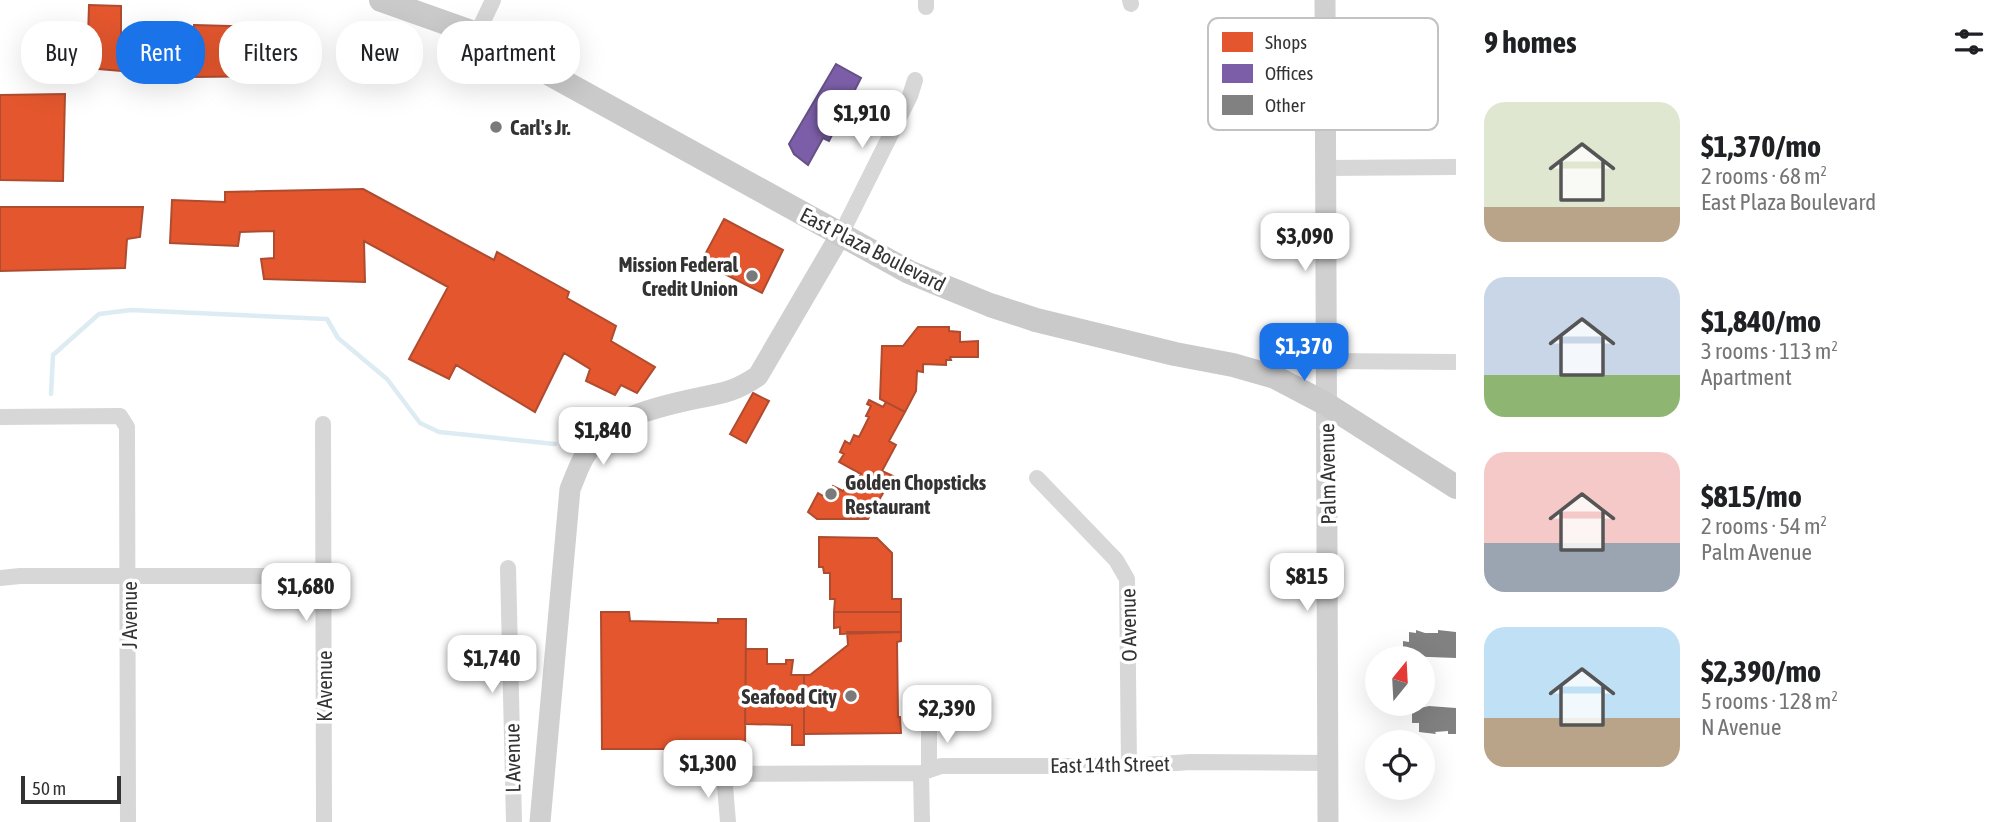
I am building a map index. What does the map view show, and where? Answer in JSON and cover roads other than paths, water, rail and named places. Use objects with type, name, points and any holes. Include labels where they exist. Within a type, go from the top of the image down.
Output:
[{"type":"main road","name":"East Plaza Boulevard","points":[[381,0],[440,21]]},
{"type":"main road","name":"East Plaza Boulevard","points":[[568,84],[909,272],[990,305],[1048,323],[1275,377],[1326,404],[1456,487]]},
{"type":"street","points":[[483,21],[493,0]]},
{"type":"street","name":"Palm Avenue","points":[[1325,0],[1325,18]]},
{"type":"street","points":[[540,822],[570,489],[584,456],[606,431],[623,419],[653,408],[738,390],[758,376],[841,234],[910,96],[915,80]]},
{"type":"street","name":"Palm Avenue","points":[[1326,130],[1328,822]]},
{"type":"street","points":[[1326,168],[1456,167]]},
{"type":"street","points":[[1325,361],[1456,362]]},
{"type":"street","name":"J Avenue","points":[[0,416],[120,416],[127,427],[128,822]]},
{"type":"street","name":"K Avenue","points":[[323,424],[324,822]]},
{"type":"street","name":"O Avenue","points":[[1037,478],[1116,560],[1127,579],[1129,766]]},
{"type":"street","name":"L Avenue","points":[[508,568],[513,822]]},
{"type":"street","points":[[0,578],[129,575],[325,576]]},
{"type":"street","points":[[922,822],[929,718]]},
{"type":"street","name":"East 14th Street","points":[[728,822],[723,774],[925,772],[941,766],[1329,763]]},
{"type":"waterway","points":[[51,394],[53,355],[99,314],[131,310],[327,319],[338,338],[387,379],[420,423],[439,432],[555,444]]},
{"type":"place","name":"Carl's Jr.","points":[[496,127]]},
{"type":"place","name":"Mission Federal Credit Union","points":[[752,276]]},
{"type":"place","name":"Golden Chopsticks Restaurant","points":[[831,494]]},
{"type":"place","name":"Seafood City","points":[[851,696]]}]
